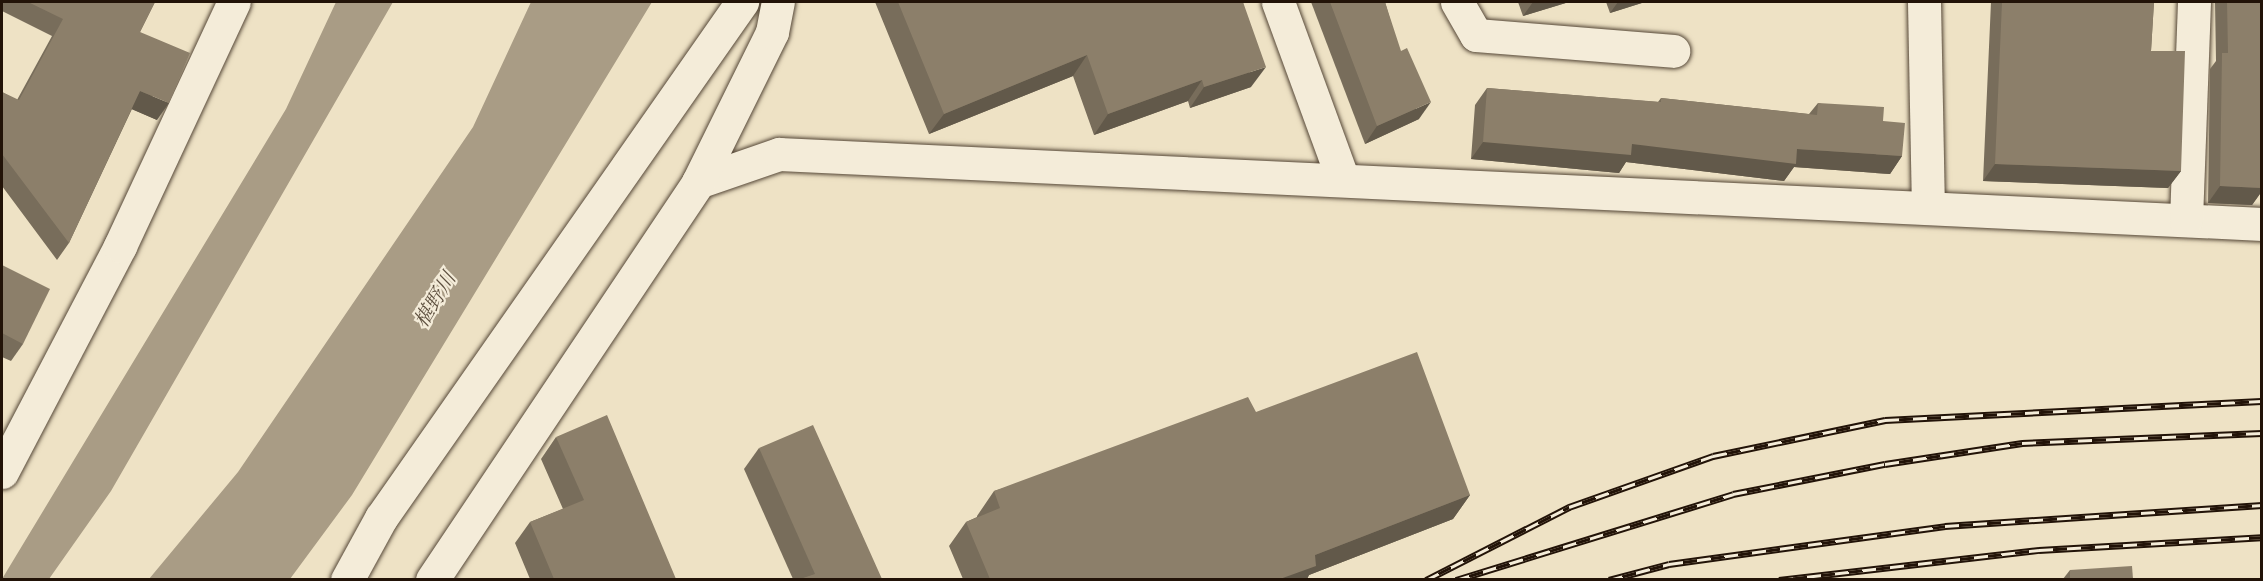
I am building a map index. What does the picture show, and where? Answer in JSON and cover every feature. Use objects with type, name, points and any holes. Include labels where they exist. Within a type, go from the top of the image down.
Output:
[{"type":"street","points":[[2,472],[120,246],[234,2]]},
{"type":"street","points":[[347,579],[381,518],[742,2]]},
{"type":"street","points":[[432,579],[698,182],[772,32],[778,2]]},
{"type":"street","points":[[1278,2],[1343,180]]},
{"type":"street","points":[[1457,2],[1476,35],[1673,51]]},
{"type":"street","points":[[1924,2],[1928,207]]},
{"type":"street","points":[[2186,220],[2194,2]]},
{"type":"street","points":[[698,182],[779,154],[2262,224]]},
{"type":"water","points":[[336,2],[393,2],[111,491],[49,579],[2,579],[286,109]]},
{"type":"water","name":"椹野川","points":[[531,2],[652,2],[352,495],[290,579],[149,579],[238,472],[473,127]]},
{"type":"building","points":[[28,2],[155,2],[140,32],[190,53],[169,103],[140,91],[69,243],[2,154],[2,92],[19,100],[63,19]]},
{"type":"building","points":[[898,2],[1243,2],[1266,67],[1204,87],[1202,80],[1108,114],[1087,55],[944,114]]},
{"type":"building","points":[[1330,2],[1385,2],[1401,51],[1407,48],[1431,102],[1377,126]]},
{"type":"building","points":[[2002,2],[2154,2],[2151,51],[2185,51],[2181,171],[1995,164]]},
{"type":"building","points":[[2227,2],[2262,2],[2262,188],[2220,186],[2222,53],[2228,53]]},
{"type":"building","points":[[1487,88],[1661,102],[1661,98],[1817,115],[1818,103],[1884,107],[1883,121],[1905,123],[1902,156],[1797,149],[1796,164],[1632,144],[1631,155],[1483,142]]},
{"type":"building","points":[[2,265],[50,289],[23,344],[2,333]]},
{"type":"building","points":[[1417,352],[1470,495],[1315,555],[1316,566],[1280,579],[990,579],[966,522],[1000,508],[994,491],[1248,397],[1256,412]]},
{"type":"building","points":[[607,415],[676,579],[554,579],[530,522],[584,500],[556,437]]},
{"type":"building","points":[[813,425],[882,579],[800,579],[815,574],[759,448]]},
{"type":"building","points":[[2132,566],[2133,579],[2070,579],[2070,570]]},
{"type":"railway","points":[[1426,580],[1569,507],[1713,456],[1885,420],[2262,401]]},
{"type":"railway","points":[[1456,580],[1733,494],[1885,464],[2022,443],[2262,433]]},
{"type":"railway","points":[[1609,580],[1669,564],[1945,526],[2262,505]]},
{"type":"railway","points":[[1779,580],[2039,550],[2262,537]]}]
